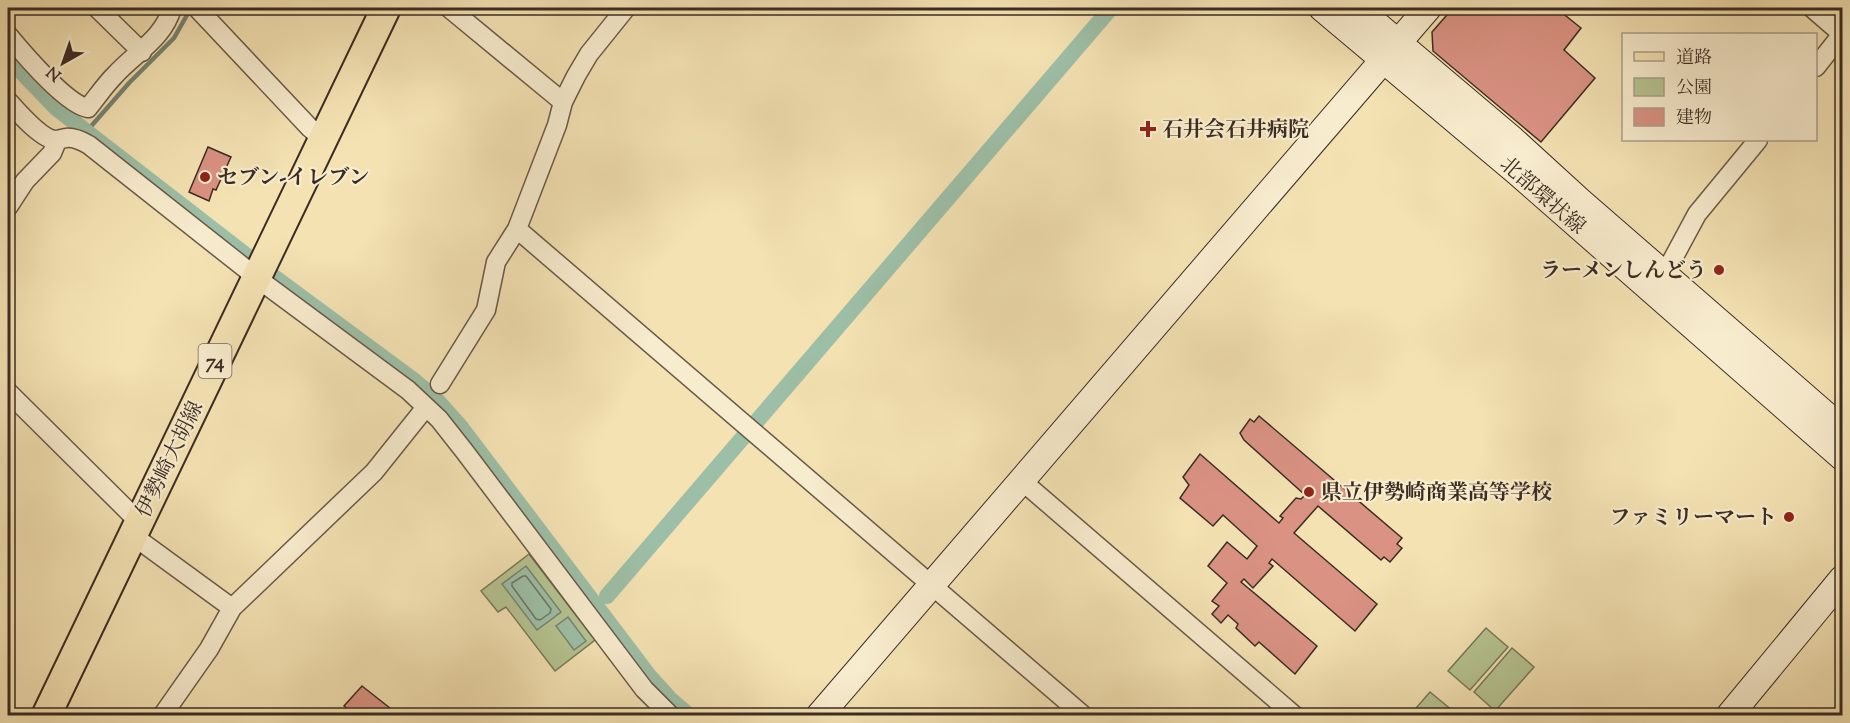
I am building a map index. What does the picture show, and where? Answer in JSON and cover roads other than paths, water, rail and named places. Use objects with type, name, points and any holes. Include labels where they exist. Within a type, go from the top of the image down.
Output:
[{"type":"main road","name":"伊勢崎大胡線","points":[[46,716],[386,8]]},
{"type":"street","points":[[97,8],[142,52]]},
{"type":"street","points":[[8,35],[53,84],[82,107],[88,108],[116,74],[142,52],[168,21],[172,8]]},
{"type":"street","points":[[197,8],[322,138]]},
{"type":"street","points":[[449,8],[563,102]]},
{"type":"street","points":[[440,384],[483,316],[491,294],[496,262],[517,229],[557,125],[563,102],[589,54],[626,8]]},
{"type":"street","name":"北部環状線","points":[[1322,8],[1391,51],[1657,280],[1842,429]]},
{"type":"street","name":"北部環状線","points":[[1357,8],[1391,51]]},
{"type":"street","points":[[819,716],[1428,8]]},
{"type":"street","points":[[1812,8],[1842,34],[1817,65]]},
{"type":"street","points":[[8,100],[39,132],[49,139],[57,141],[65,138],[75,139],[89,145],[256,276],[408,390],[465,452],[644,689],[671,716]]},
{"type":"street","points":[[8,207],[24,181],[52,153],[57,141]]},
{"type":"street","points":[[1657,280],[1669,266],[1697,214],[1757,141]]},
{"type":"street","points":[[517,229],[1084,716]]},
{"type":"street","name":"北部環状線","points":[[1657,280],[1842,457]]},
{"type":"street","points":[[8,392],[130,514],[136,527],[232,608]]},
{"type":"street","points":[[162,716],[209,649],[232,608],[374,472],[426,407]]},
{"type":"street","points":[[1022,481],[1292,715]]},
{"type":"street","points":[[1729,716],[1842,579]]},
{"type":"water","points":[[526,566],[561,612],[537,630],[502,584]]},
{"type":"water","points":[[568,617],[586,641],[574,650],[556,626]]},
{"type":"waterway","points":[[86,132],[129,83],[174,38],[191,8]]},
{"type":"waterway","points":[[607,596],[1111,8]]},
{"type":"waterway","points":[[8,58],[56,108],[255,262]]},
{"type":"waterway","points":[[270,274],[435,398],[460,426],[650,677],[690,716]]},
{"type":"place","name":"石井会石井病院","points":[[1148,129]]},
{"type":"place","name":"セブン-イレブン","points":[[205,177]]},
{"type":"place","name":"ラーメンしんどう","points":[[1719,270]]},
{"type":"place","name":"県立伊勢崎商業高等学校","points":[[1309,492]]},
{"type":"place","name":"ファミリーマート","points":[[1789,517]]}]
